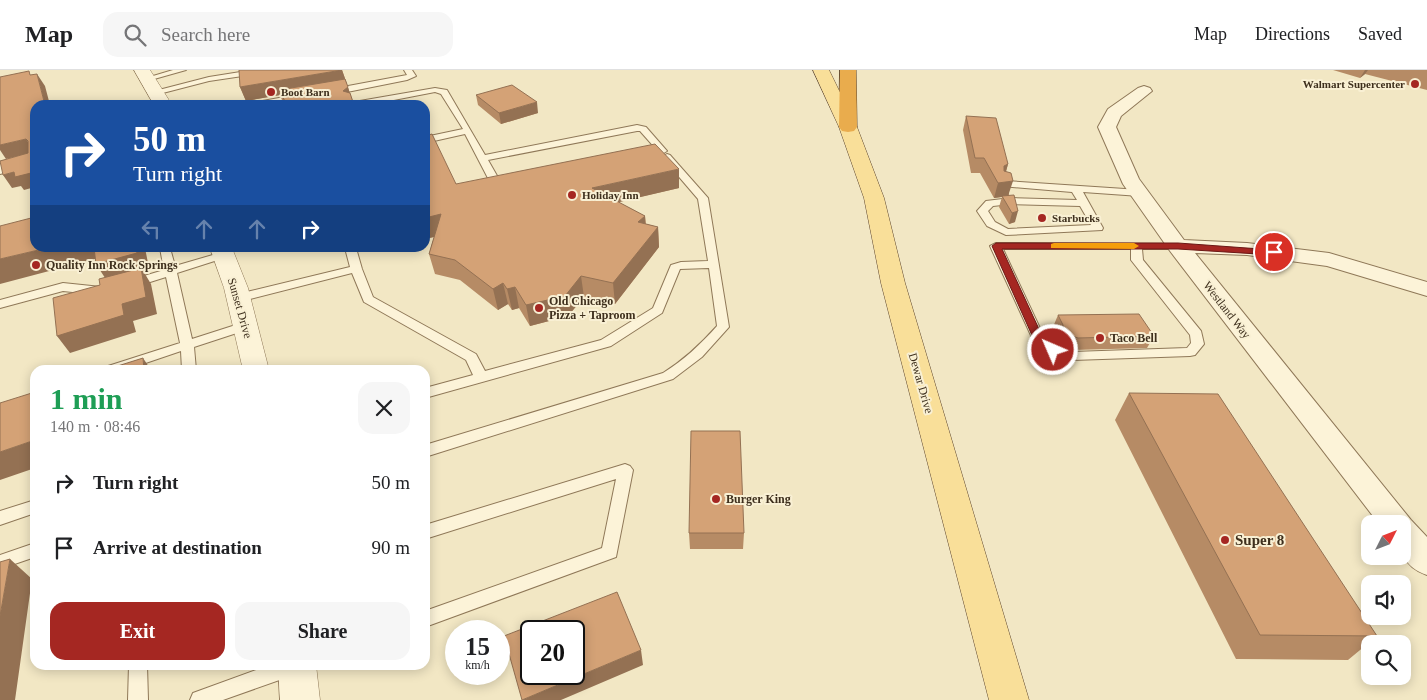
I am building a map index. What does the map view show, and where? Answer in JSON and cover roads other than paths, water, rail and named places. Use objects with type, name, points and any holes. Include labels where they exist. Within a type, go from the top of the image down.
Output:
[{"type":"highway","points":[[848,70],[848,127]]},
{"type":"main road","name":"Dewar Drive","points":[[821,70],[848,127],[874,198],[893,283],[1009,700]]},
{"type":"street","name":"Westland Way","points":[[1144,91],[1114,113],[1107,127],[1130,180],[1178,246],[1390,515]]},
{"type":"street","points":[[0,168],[30,160]]},
{"type":"street","points":[[1178,246],[1247,249],[1329,260],[1427,289]]},
{"type":"street","name":"Sunset Drive","points":[[222,252],[238,298],[255,365]]},
{"type":"street","points":[[1411,541],[1427,561]]},
{"type":"street","points":[[297,670],[300,700]]},
{"type":"lane","points":[[152,87],[182,70]]},
{"type":"lane","points":[[152,87],[268,70]]},
{"type":"lane","points":[[323,93],[407,78],[412,76],[408,70]]},
{"type":"lane","points":[[381,100],[435,90],[444,92],[468,131],[496,184],[513,183]]},
{"type":"lane","points":[[285,100],[313,95]]},
{"type":"lane","points":[[430,449],[668,376],[683,368],[710,343],[723,327],[703,198],[643,129],[637,128],[482,158]]},
{"type":"lane","points":[[430,139],[468,131]]},
{"type":"lane","points":[[634,157],[662,151]]},
{"type":"lane","points":[[1005,184],[1140,193]]},
{"type":"lane","points":[[1076,189],[1084,203],[1098,228],[1006,232],[991,224],[982,211],[990,203],[1011,201],[1084,203]]},
{"type":"lane","points":[[1136,246],[1138,260],[1196,334],[1198,344],[1190,352],[1073,356],[1053,350],[1040,342],[996,246],[1136,246],[1178,246]]},
{"type":"lane","points":[[166,252],[187,344],[189,365]]},
{"type":"lane","points":[[0,304],[63,287],[102,292],[170,273],[220,252]]},
{"type":"lane","points":[[352,252],[356,269],[368,299],[471,357],[481,377]]},
{"type":"lane","points":[[430,392],[606,343],[658,310],[675,267],[681,265],[714,264]]},
{"type":"lane","points":[[238,298],[356,269]]},
{"type":"lane","points":[[125,365],[245,326]]},
{"type":"lane","points":[[430,530],[625,470],[610,552],[430,617]]},
{"type":"lane","points":[[0,518],[30,508]]},
{"type":"lane","points":[[0,562],[30,552]]},
{"type":"lane","points":[[138,670],[138,700]]},
{"type":"lane","points":[[200,700],[282,670]]},
{"type":"place","name":"Walmart Supercenter","points":[[1415,84]]},
{"type":"place","name":"Boot Barn","points":[[271,92]]},
{"type":"place","name":"Holiday Inn","points":[[572,195]]},
{"type":"place","name":"Starbucks","points":[[1042,218]]},
{"type":"place","name":"Quality Inn Rock Springs","points":[[36,265]]},
{"type":"place","name":"Old Chicago Pizza + Taproom","points":[[539,308]]},
{"type":"place","name":"Taco Bell","points":[[1100,338]]},
{"type":"place","name":"Burger King","points":[[716,499]]},
{"type":"place","name":"Super 8","points":[[1225,540]]}]
